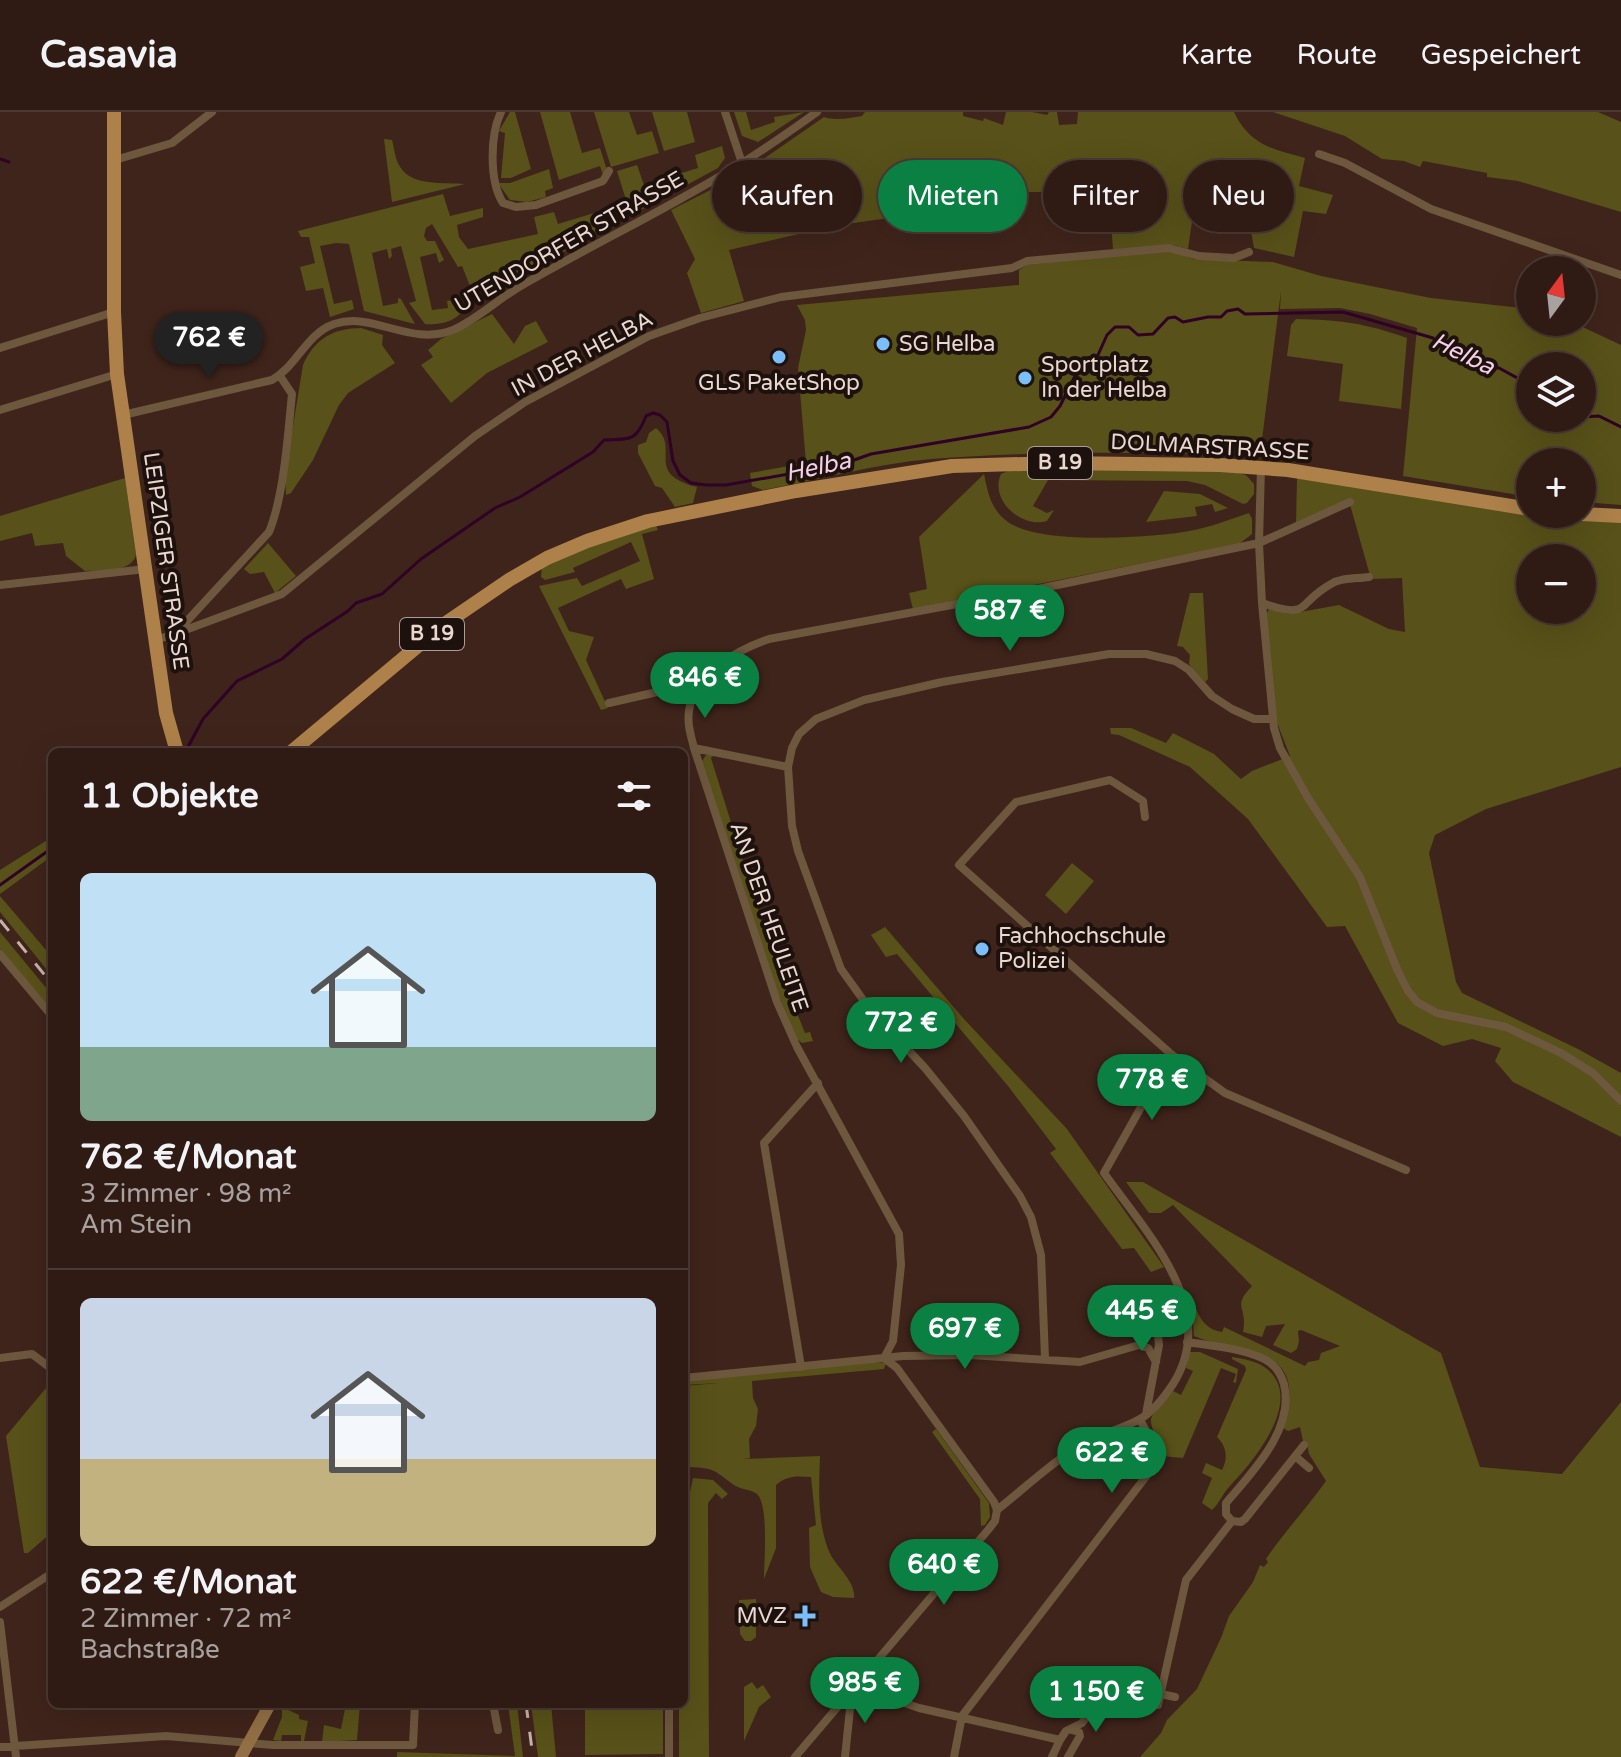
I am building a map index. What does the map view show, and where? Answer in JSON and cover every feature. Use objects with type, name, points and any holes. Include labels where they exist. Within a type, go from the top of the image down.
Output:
[{"type":"main road","name":"LEIPZIGER STRASSE","points":[[114,112],[117,374],[166,713],[176,748]]},
{"type":"main road","name":"DOLMARSTRASSE","points":[[296,748],[399,659],[499,586],[547,558],[626,528],[796,491],[952,466],[1057,463],[1261,467],[1516,507]]},
{"type":"main road","points":[[1596,515],[1621,516]]},
{"type":"main road","points":[[241,1757],[268,1708]]},
{"type":"street","points":[[115,160],[172,143],[212,112]]},
{"type":"street","points":[[501,112],[497,123],[493,179],[503,203],[516,207],[536,205],[603,181],[609,171]]},
{"type":"street","points":[[725,112],[741,160]]},
{"type":"street","name":"UTENDORFER STRASSE","points":[[746,160],[817,112]]},
{"type":"street","points":[[1319,154],[1345,163],[1431,209],[1621,275]]},
{"type":"street","name":"UTENDORFER STRASSE","points":[[280,376],[317,334],[335,324],[360,320],[400,333],[420,334],[455,329],[519,287],[712,180]]},
{"type":"street","name":"IN DER HELBA","points":[[182,627],[188,629],[274,599],[500,419],[620,350],[687,323],[781,297],[1012,268],[1027,261],[1169,248],[1199,256],[1234,258],[1249,252]]},
{"type":"street","points":[[0,348],[114,312]]},
{"type":"street","points":[[0,410],[117,374]]},
{"type":"street","points":[[123,415],[264,383],[280,376],[292,394],[273,521],[259,544],[182,627],[175,634],[155,640]]},
{"type":"street","points":[[1261,467],[1259,543],[1271,719],[1280,748],[1295,776],[1360,877],[1408,991],[1417,1002],[1437,1013],[1506,1027],[1561,1053],[1593,1073],[1621,1101]]},
{"type":"street","points":[[609,703],[679,687],[698,689],[709,674],[730,658],[769,639],[1043,588],[1259,543],[1350,502]]},
{"type":"street","points":[[0,585],[146,569]]},
{"type":"street","points":[[1262,603],[1285,610],[1300,609],[1331,584],[1369,577]]},
{"type":"street","points":[[1045,1358],[1041,1255],[1031,1217],[1020,1196],[955,1104],[869,1008],[841,969],[790,814],[788,767],[792,748],[804,728],[816,719],[848,705],[942,682],[1109,654],[1146,654],[1175,661],[1189,670],[1212,696],[1232,709],[1254,719],[1271,719]]},
{"type":"street","name":"AN DER HEULEITE","points":[[698,689],[689,712],[694,748],[777,1002],[797,1047],[899,1234],[901,1265],[893,1341],[884,1358]]},
{"type":"street","points":[[694,748],[788,767]]},
{"type":"street","points":[[1145,817],[1143,801],[1110,780],[1016,802],[959,865],[1171,1054],[1225,1093],[1406,1170]]},
{"type":"street","points":[[0,954],[48,1011]]},
{"type":"street","points":[[997,1510],[1055,1461],[1088,1441],[1143,1417],[1175,1380],[1187,1342],[1186,1310],[1177,1280],[1104,1173],[1171,1054]]},
{"type":"street","points":[[801,1367],[764,1143],[818,1083]]},
{"type":"street","points":[[954,1757],[962,1716],[1151,1470],[1155,1456],[1143,1417],[1159,1337],[1153,1289]]},
{"type":"street","points":[[1187,1342],[1267,1361],[1281,1376],[1285,1388],[1286,1407],[1275,1437],[1256,1467],[1226,1503],[1226,1514],[1232,1521],[1245,1519],[1304,1445]]},
{"type":"street","points":[[688,1378],[884,1358],[969,1355],[1080,1362],[1139,1345],[1148,1348],[1156,1362]]},
{"type":"street","points":[[0,1358],[32,1354],[48,1366]]},
{"type":"street","points":[[795,1757],[995,1521],[997,1510],[994,1502],[897,1368],[884,1358]]},
{"type":"street","points":[[1295,1456],[1309,1468]]},
{"type":"street","points":[[1158,1705],[1186,1580],[1232,1521]]},
{"type":"street","points":[[0,1607],[48,1576]]},
{"type":"street","points":[[0,1622],[16,1757]]},
{"type":"street","points":[[1072,1730],[1082,1723],[1114,1681]]},
{"type":"street","points":[[854,1687],[919,1708],[1060,1740]]},
{"type":"street","points":[[845,1757],[854,1687]]},
{"type":"street","points":[[1161,1694],[1175,1697]]},
{"type":"street","points":[[0,1747],[166,1736],[316,1746],[413,1745],[415,1708]]},
{"type":"street","points":[[494,1708],[498,1730]]},
{"type":"street","points":[[669,1708],[669,1757]]},
{"type":"street","points":[[1052,1757],[1066,1731],[1079,1732],[1080,1736],[1068,1757]]},
{"type":"shaded area","points":[[510,112],[515,112],[531,169],[511,178],[501,178],[505,133],[499,131]]},
{"type":"shaded area","points":[[540,112],[570,112],[582,153],[600,148],[607,170],[603,175],[600,166],[559,180]]},
{"type":"shaded area","points":[[594,112],[629,112],[637,135],[652,131],[659,153],[611,167]]},
{"type":"shaded area","points":[[652,112],[687,112],[695,142],[664,151]]},
{"type":"shaded area","points":[[734,112],[746,112],[751,130],[775,122],[774,117],[804,112],[758,142],[742,136]]},
{"type":"shaded area","points":[[865,112],[963,112],[963,116],[983,121],[984,118],[1003,125],[1006,112],[1047,115],[1057,112],[1059,125],[1077,124],[1078,112],[1234,112],[1255,139],[1305,158],[1299,186],[1333,195],[1326,214],[1303,211],[1294,257],[1254,248],[1251,232],[1294,232],[1294,160],[1183,160],[1183,232],[1190,232],[1188,249],[1173,245],[1113,250],[1112,232],[1167,232],[1167,160],[1043,160],[1043,192],[1027,192],[1027,160],[878,160],[878,220],[862,222],[862,160],[762,160],[824,117],[862,116]]},
{"type":"shaded area","points":[[1273,112],[1598,112],[1621,122],[1621,212],[1518,181],[1487,177],[1487,173],[1423,161],[1420,167],[1404,161],[1382,159],[1345,136]]},
{"type":"shaded area","points":[[384,139],[392,140],[399,165],[411,177],[428,182],[465,184],[392,202]]},
{"type":"shaded area","points":[[722,146],[725,158],[712,160],[712,171],[543,263],[488,285],[490,289],[476,301],[462,266],[458,267],[432,224],[426,228],[424,236],[427,241],[435,241],[444,260],[439,263],[436,253],[420,257],[432,310],[448,308],[447,301],[458,299],[463,309],[447,322],[425,324],[409,303],[416,301],[401,246],[391,249],[389,259],[387,249],[372,253],[383,306],[398,303],[398,298],[401,299],[415,324],[364,311],[349,244],[320,246],[334,304],[352,300],[354,309],[330,317],[323,288],[306,291],[300,267],[315,263],[309,237],[301,237],[298,231],[443,194],[450,216],[483,208],[483,217],[457,225],[459,237],[468,249],[538,234],[534,217],[554,212],[558,224],[627,203],[617,171],[637,165],[644,185],[698,168],[695,155]]},
{"type":"shaded area","points":[[549,169],[553,188],[545,191],[546,197],[527,202],[510,200],[498,183],[510,183]]},
{"type":"shaded area","points":[[712,189],[712,232],[807,232],[729,250],[744,301],[701,313],[687,273],[695,259],[671,210]]},
{"type":"shaded area","points":[[1170,250],[1194,259],[1273,262],[1321,276],[1431,298],[1516,307],[1516,336],[1596,336],[1596,333],[1621,345],[1621,505],[1596,503],[1596,448],[1516,448],[1516,495],[1403,476],[1417,328],[1340,308],[1280,309],[1281,291],[1260,455],[1096,453],[972,456],[889,465],[763,490],[752,486],[750,473],[806,463],[798,368],[806,330],[805,320],[797,305],[1019,285],[1019,270],[1027,265]]},
{"type":"shaded area","points":[[492,314],[514,344],[525,326],[536,321],[548,342],[487,373],[451,403],[421,365],[433,357],[428,350],[441,339]]},
{"type":"shaded area","points":[[1296,319],[1352,323],[1407,338],[1401,409],[1339,401],[1343,364],[1287,356],[1291,325]]},
{"type":"shaded area","points":[[361,328],[383,335],[382,345],[395,363],[348,393],[339,405],[313,460],[291,493],[286,495],[285,475],[303,365],[313,348],[326,337],[342,330]]},
{"type":"shaded area","points":[[656,428],[663,436],[667,468],[671,475],[697,487],[693,503],[675,507],[662,488],[655,486],[638,453],[638,445],[646,442],[649,433]]},
{"type":"shaded area","points":[[1010,470],[1234,472],[1246,475],[1254,484],[1254,494],[1243,504],[1205,485],[1187,481],[1048,480],[1033,506],[1047,513],[1054,510],[1047,521],[1037,522],[1028,521],[1010,510],[1000,493],[1001,474]]},
{"type":"shaded area","points":[[984,474],[991,501],[1002,517],[1023,529],[1042,534],[1090,538],[1160,535],[1196,530],[1249,513],[1252,534],[1239,544],[913,609],[909,593],[927,589],[919,537]]},
{"type":"shaded area","points":[[125,478],[136,555],[128,565],[85,571],[66,556],[63,543],[35,546],[32,533],[0,541],[0,516]]},
{"type":"shaded area","points":[[1297,478],[1516,512],[1516,528],[1596,528],[1596,518],[1621,520],[1621,767],[1486,809],[1435,835],[1429,853],[1456,982],[1462,993],[1621,1073],[1621,1137],[1513,1082],[1495,1061],[1501,1048],[1472,1039],[1443,1046],[1398,1023],[1345,926],[1327,927],[1248,819],[1190,767],[1111,734],[1110,728],[1131,728],[1166,743],[1173,733],[1214,754],[1241,779],[1252,771],[1290,756],[1276,720],[1266,615],[1269,609],[1289,614],[1339,605],[1389,629],[1405,632],[1402,578],[1371,579],[1349,501],[1296,524]]},
{"type":"shaded area","points":[[1164,491],[1200,494],[1228,508],[1215,512],[1212,504],[1195,507],[1197,516],[1146,522]]},
{"type":"shaded area","points":[[656,525],[658,530],[642,534],[654,579],[626,589],[621,579],[558,608],[569,631],[594,637],[586,660],[608,708],[601,710],[539,586],[577,578],[582,586],[640,561],[631,542],[573,568],[575,572],[545,580],[541,577],[542,566],[565,555]]},
{"type":"shaded area","points":[[268,543],[296,576],[275,593],[264,572],[250,574],[244,569]]},
{"type":"shaded area","points":[[1190,593],[1203,593],[1208,679],[1205,682],[1189,664],[1190,655],[1183,647],[1177,646]]},
{"type":"shaded area","points":[[715,754],[711,758],[767,938],[805,1033],[810,1032],[813,1041],[802,1043],[796,1038],[776,989],[702,761],[706,755]]},
{"type":"shaded area","points":[[48,840],[48,859],[0,894],[0,870]]},
{"type":"shaded area","points":[[1072,863],[1094,881],[1066,914],[1045,895]]},
{"type":"shaded area","points":[[0,896],[48,952],[48,971],[0,912]]},
{"type":"shaded area","points":[[885,927],[964,1019],[1067,1129],[1164,1267],[1151,1272],[1134,1248],[1122,1249],[1050,1153],[1056,1149],[1008,1086],[897,954],[886,957],[871,935]]},
{"type":"shaded area","points":[[0,932],[48,990],[48,1006],[0,949]]},
{"type":"shaded area","points":[[1126,1182],[1143,1182],[1441,1353],[1480,1467],[1562,1474],[1621,1402],[1621,1757],[1140,1757],[1161,1733],[1167,1720],[1197,1689],[1229,1616],[1253,1582],[1260,1565],[1264,1567],[1268,1562],[1266,1559],[1273,1549],[1326,1481],[1309,1454],[1300,1427],[1288,1431],[1283,1428],[1289,1401],[1288,1381],[1281,1367],[1253,1352],[1194,1336],[1191,1301],[1211,1328],[1222,1332],[1224,1327],[1305,1366],[1308,1362],[1319,1360],[1321,1353],[1340,1346],[1301,1330],[1298,1331],[1297,1349],[1291,1353],[1273,1345],[1285,1324],[1266,1326],[1262,1337],[1243,1332],[1241,1303],[1252,1286],[1173,1205],[1161,1213],[1149,1213]]},
{"type":"shaded area","points":[[1190,1352],[1200,1352],[1238,1369],[1236,1383],[1233,1382],[1236,1374],[1221,1368],[1183,1458],[1162,1456],[1152,1426],[1152,1416],[1173,1391],[1181,1395],[1193,1371],[1186,1368]]},
{"type":"shaded area","points":[[1232,1357],[1255,1362],[1267,1369],[1277,1382],[1280,1397],[1278,1413],[1262,1447],[1212,1510],[1202,1503],[1212,1478],[1202,1473],[1206,1463],[1222,1470],[1224,1466],[1225,1449],[1217,1437],[1246,1370]]},
{"type":"shaded area","points":[[886,1363],[884,1369],[752,1381],[753,1398],[758,1409],[756,1426],[749,1439],[750,1458],[743,1459],[820,1456],[824,1538],[831,1555],[852,1585],[854,1598],[833,1597],[821,1592],[810,1567],[809,1528],[816,1525],[811,1477],[788,1478],[776,1485],[776,1548],[764,1579],[764,1521],[757,1494],[737,1487],[712,1470],[688,1467],[688,1386],[718,1383],[688,1385],[688,1381]]},
{"type":"shaded area","points":[[46,1388],[48,1536],[28,1553],[24,1553],[6,1436]]},
{"type":"shaded area","points":[[936,1429],[989,1503],[990,1517],[985,1525],[981,1526],[980,1499],[932,1432]]},
{"type":"shaded area","points":[[693,1478],[713,1480],[728,1494],[722,1499],[716,1493],[708,1503],[709,1757],[679,1757],[679,1708],[688,1708],[688,1502]]},
{"type":"shaded area","points":[[756,1599],[756,1637],[745,1641],[740,1634],[739,1600]]},
{"type":"shaded area","points":[[752,1682],[757,1689],[763,1685],[771,1697],[759,1707],[744,1741],[744,1687]]},
{"type":"shaded area","points":[[284,1708],[299,1715],[299,1719],[308,1721],[304,1741],[301,1741],[301,1735],[282,1735],[281,1741],[273,1740]]},
{"type":"shaded area","points":[[345,1708],[360,1708],[357,1740],[322,1742],[324,1725],[341,1729]]},
{"type":"shaded area","points":[[509,1708],[517,1708],[523,1757],[397,1757],[397,1752],[515,1756]]},
{"type":"shaded area","points":[[532,1708],[551,1708],[556,1757],[538,1757]]},
{"type":"shaded area","points":[[585,1708],[663,1708],[663,1754],[585,1755]]},
{"type":"waterway","points":[[0,159],[9,162]]},
{"type":"waterway","name":"Helba","points":[[189,745],[203,719],[237,681],[282,659],[356,603],[382,594],[421,559],[495,508],[520,497],[593,452],[604,440],[626,439],[635,435],[646,416],[653,413],[667,422],[673,461],[680,475],[691,483],[726,485],[840,465],[871,454],[1029,427],[1051,417],[1074,378],[1085,363],[1098,355],[1107,335],[1115,327],[1129,327],[1138,335],[1153,334],[1168,318],[1175,317],[1183,322],[1221,317],[1227,311],[1238,309],[1245,314],[1343,312],[1433,338],[1446,351],[1465,351],[1484,366],[1499,368],[1516,377]]},
{"type":"waterway","name":"Helba","points":[[1596,416],[1621,427]]},
{"type":"waterway","name":"Helba","points":[[0,885],[48,851]]},
{"type":"railway","points":[[0,920],[48,979]]},
{"type":"railway","points":[[527,1708],[533,1757]]},
{"type":"place","name":"SG Helba","points":[[883,344]]},
{"type":"place","name":"GLS PaketShop","points":[[779,357]]},
{"type":"place","name":"Sportplatz In der Helba","points":[[1025,378]]},
{"type":"place","name":"Fachhochschule Polizei","points":[[982,949]]},
{"type":"place","name":"MVZ","points":[[805,1616]]}]
